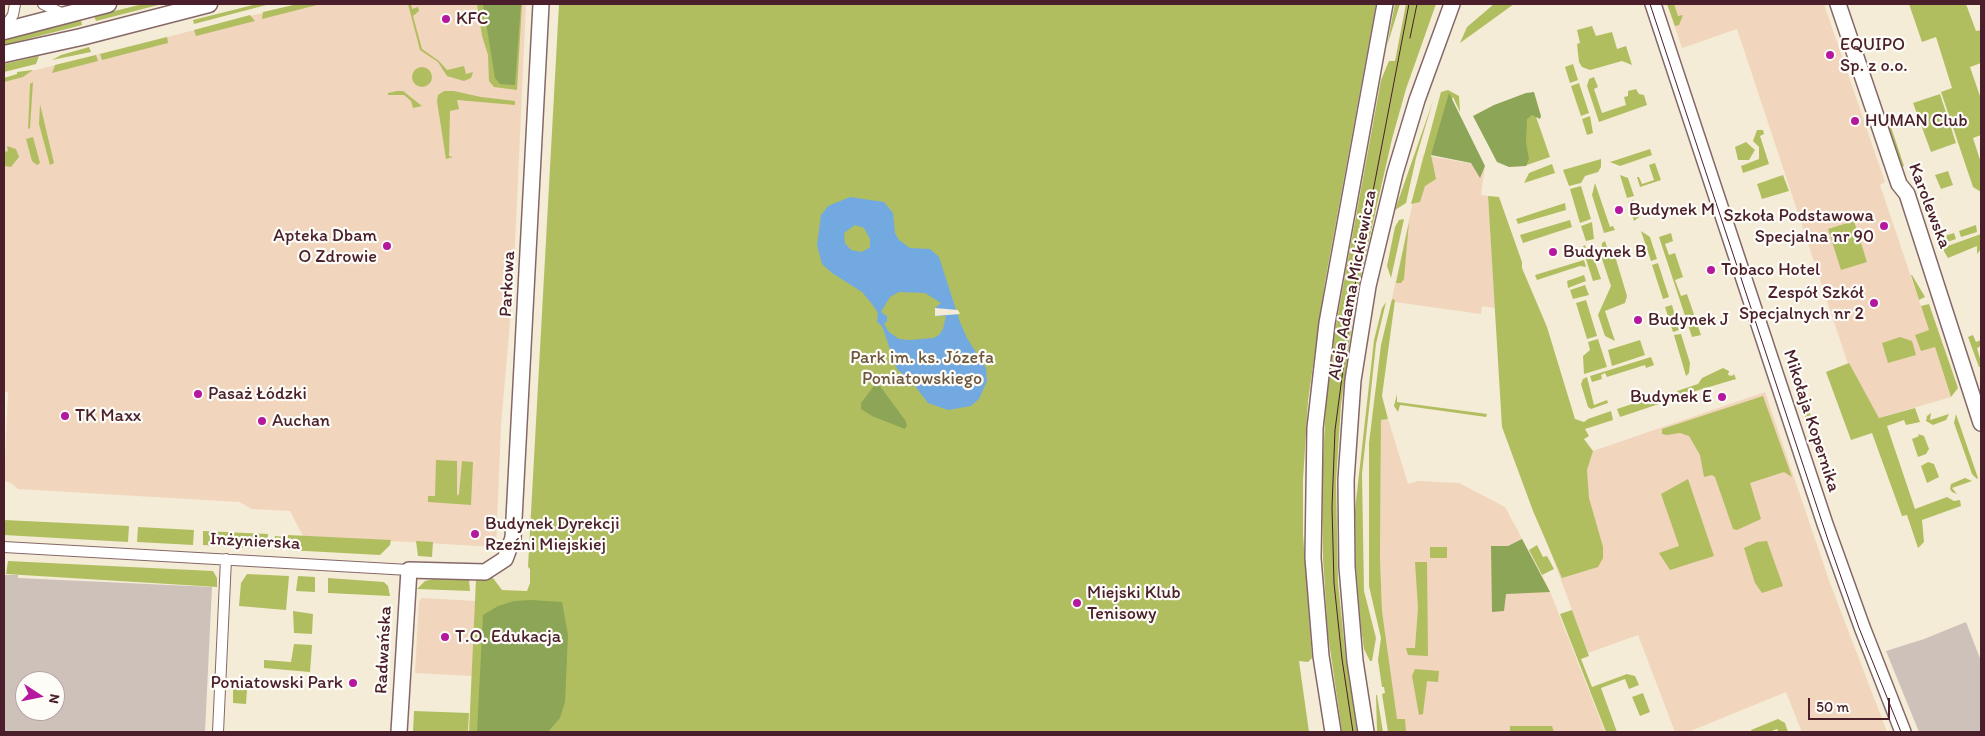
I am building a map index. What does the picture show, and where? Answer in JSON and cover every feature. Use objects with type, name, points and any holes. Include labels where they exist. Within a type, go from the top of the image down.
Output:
[{"type":"main road","points":[[4,30],[108,4]]},
{"type":"main road","points":[[4,54],[81,37],[209,4]]},
{"type":"street","points":[[4,30],[13,14],[15,4]]},
{"type":"street","points":[[43,4],[66,15]]},
{"type":"street","name":"Parkowa","points":[[501,562],[508,554],[513,538],[541,4]]},
{"type":"street","name":"Aleja Adama Mickiewicza","points":[[1333,732],[1321,656],[1313,568],[1312,507],[1315,428],[1327,323],[1385,4]]},
{"type":"street","name":"Aleja Adama Mickiewicza","points":[[1366,732],[1354,653],[1347,567],[1346,472],[1353,380],[1368,286],[1395,173],[1417,100],[1452,4]]},
{"type":"street","name":"Mikołaja Kopernika","points":[[1653,4],[1825,524],[1864,633],[1903,732]]},
{"type":"street","name":"Karolewska","points":[[1838,4],[1899,184],[1907,194],[1981,423]]},
{"type":"street","name":"Inżynierska","points":[[4,547],[409,570],[480,572],[501,562]]},
{"type":"street","points":[[218,732],[226,559]]},
{"type":"street","name":"Radwańska","points":[[399,732],[409,570]]},
{"type":"shaded area","points":[[298,4],[526,4],[513,288],[501,425],[496,547],[303,536],[290,511],[252,509],[239,502],[18,489],[11,483],[4,481],[8,392],[4,392],[4,78]]},
{"type":"shaded area","points":[[1667,4],[1824,4],[1885,182],[1880,185],[1929,330],[1916,335],[1935,347],[1951,397],[1879,418],[1847,361],[1737,29],[1682,48]]},
{"type":"shaded area","points":[[1423,155],[1485,166],[1481,195],[1488,196],[1495,308],[1482,306],[1481,314],[1395,302],[1392,299]]},
{"type":"shaded area","points":[[1765,392],[1830,583],[1887,732],[1802,732],[1786,692],[1688,732],[1675,732],[1638,635],[1588,653],[1541,526],[1548,519],[1593,451]]},
{"type":"shaded area","points":[[1388,419],[1408,484],[1418,481],[1459,483],[1505,507],[1549,589],[1605,732],[1398,732],[1382,611],[1380,557],[1381,420]]},
{"type":"shaded area","points":[[4,575],[18,575],[18,578],[212,587],[205,732],[4,732]]},
{"type":"shaded area","name":"T.O. Edukacja","points":[[422,598],[476,601],[472,676],[415,673],[419,601]]},
{"type":"shaded area","points":[[1966,622],[1981,661],[1981,732],[1919,732],[1886,651],[1924,639]]},
{"type":"green space","points":[[143,4],[162,4],[96,21],[94,16]]},
{"type":"green space","points":[[257,4],[270,4],[194,24],[193,20]]},
{"type":"green space","points":[[298,4],[321,4],[262,19],[263,12]]},
{"type":"green space","points":[[408,4],[411,4],[412,9],[418,7],[419,11],[413,16],[422,49],[439,61],[447,70],[464,66],[466,74],[473,72],[471,78],[464,81],[447,76],[438,62],[420,50]]},
{"type":"green space","points":[[477,4],[522,4],[517,90],[494,87],[489,81],[488,55],[482,36]]},
{"type":"green space","points":[[483,4],[521,4],[515,85],[500,84],[495,78]]},
{"type":"green space","name":"Park im. ks. Józefa Poniatowskiego","points":[[559,4],[1376,4],[1325,282],[1308,401],[1303,480],[1303,534],[1312,658],[1308,662],[1299,661],[1309,732],[469,732],[476,579],[493,578],[502,590],[527,591],[530,583],[530,569],[528,567]]},
{"type":"green space","points":[[1395,4],[1400,4],[1387,46],[1393,14]]},
{"type":"green space","points":[[1406,4],[1436,4],[1406,89],[1392,139],[1355,302],[1341,405],[1336,482],[1338,583],[1346,659],[1357,732],[1342,732],[1328,635],[1323,558],[1322,481],[1326,403],[1336,325],[1381,80],[1389,61],[1395,61]]},
{"type":"green space","points":[[1494,4],[1514,4],[1460,43],[1467,27]]},
{"type":"green space","points":[[1667,4],[1674,4],[1678,16],[1683,15],[1679,25],[1675,26]]},
{"type":"green space","points":[[1909,4],[1966,4],[1976,31],[1981,30],[1981,63],[1970,67],[1981,99],[1981,135],[1973,138],[1981,163],[1981,192],[1973,187],[1941,92],[1952,88],[1936,37],[1922,42]]},
{"type":"green space","points":[[250,15],[255,21],[196,36],[194,30]]},
{"type":"green space","points":[[81,20],[82,25],[4,45],[4,40]]},
{"type":"green space","points":[[1592,26],[1596,36],[1612,32],[1617,49],[1626,46],[1632,65],[1622,61],[1590,70],[1582,67],[1579,62],[1577,44],[1580,43],[1577,30]]},
{"type":"green space","points":[[167,37],[168,43],[102,60],[100,54]]},
{"type":"green space","points":[[89,47],[91,52],[52,60],[61,55]]},
{"type":"green space","points":[[96,55],[98,61],[52,73],[55,65]]},
{"type":"green space","points":[[39,56],[36,64],[4,72],[4,64]]},
{"type":"green space","points":[[1573,64],[1578,80],[1570,83],[1565,67]]},
{"type":"green space","points":[[422,67],[429,70],[432,77],[429,84],[422,87],[415,84],[412,77],[415,70]]},
{"type":"green space","points":[[33,70],[23,77],[4,82],[4,78],[17,74],[17,72]]},
{"type":"green space","points":[[1594,77],[1598,87],[1594,89],[1602,113],[1626,105],[1624,97],[1628,96],[1628,91],[1636,89],[1639,94],[1644,95],[1647,105],[1599,122],[1587,86],[1589,79]]},
{"type":"green space","points":[[33,82],[30,128],[28,129],[30,84]]},
{"type":"green space","points":[[1579,83],[1589,113],[1581,116],[1571,86]]},
{"type":"green space","points":[[1448,90],[1459,96],[1460,112],[1453,97],[1431,155],[1436,179],[1425,186],[1420,202],[1411,204],[1441,92]]},
{"type":"green space","points":[[403,91],[422,106],[413,108],[411,101],[404,95],[388,95],[388,93]]},
{"type":"green space","points":[[444,91],[515,101],[515,105],[457,100],[459,109],[450,111],[449,156],[453,157],[446,159],[437,101],[438,95]]},
{"type":"green space","points":[[1534,92],[1541,116],[1540,119],[1532,115],[1527,119],[1526,143],[1529,159],[1526,166],[1509,167],[1497,162],[1473,116],[1494,105],[1526,93]]},
{"type":"green space","points":[[1449,93],[1485,166],[1480,178],[1471,163],[1431,155]]},
{"type":"green space","points":[[1940,94],[1956,143],[1931,152],[1913,103]]},
{"type":"green space","points":[[1433,101],[1416,158],[1406,203],[1395,210]]},
{"type":"green space","points":[[40,104],[54,163],[50,165],[39,124]]},
{"type":"green space","points":[[1533,108],[1550,157],[1524,166],[1508,117]]},
{"type":"green space","points":[[1590,116],[1593,133],[1587,135],[1582,119]]},
{"type":"green space","points":[[1890,124],[1904,166],[1902,167],[1888,125]]},
{"type":"green space","points":[[1757,130],[1763,130],[1764,134],[1760,136],[1769,164],[1743,173],[1741,166],[1759,159],[1759,147],[1753,141]]},
{"type":"green space","points":[[33,137],[40,163],[37,165],[32,161],[26,139]]},
{"type":"green space","points":[[1746,142],[1755,150],[1749,160],[1738,160],[1735,147]]},
{"type":"green space","points":[[7,146],[16,149],[19,157],[11,167],[4,166],[4,152],[8,151]]},
{"type":"green space","points":[[1650,149],[1652,155],[1620,166],[1610,162]]},
{"type":"green space","points":[[1601,159],[1601,167],[1598,172],[1585,176],[1581,183],[1569,186],[1563,170]]},
{"type":"green space","points":[[1655,163],[1661,180],[1640,187],[1637,177],[1639,177],[1642,184],[1654,180],[1649,165]]},
{"type":"green space","points":[[1552,164],[1555,173],[1524,183],[1529,173]]},
{"type":"green space","points":[[1948,171],[1953,185],[1941,189],[1935,175]]},
{"type":"green space","points":[[1620,175],[1628,178],[1634,196],[1627,198]]},
{"type":"green space","points":[[1783,175],[1789,191],[1762,199],[1757,184]]},
{"type":"green space","points":[[1595,183],[1610,227],[1613,226],[1615,230],[1604,233],[1592,195]]},
{"type":"green space","points":[[1581,186],[1591,219],[1580,223],[1570,189]]},
{"type":"green space","points":[[1488,196],[1499,197],[1522,262],[1522,268],[1547,327],[1575,419],[1584,422],[1611,411],[1613,420],[1585,429],[1589,436],[1584,439],[1593,451],[1587,470],[1589,498],[1603,547],[1603,558],[1598,567],[1562,578],[1533,511],[1502,427]]},
{"type":"green space","points":[[1634,200],[1639,217],[1634,221],[1628,202]]},
{"type":"green space","points":[[1565,203],[1566,210],[1518,224],[1516,219]]},
{"type":"green space","points":[[1928,214],[1930,214],[1933,221],[1938,219],[1944,236],[1954,233],[1956,239],[1941,244]]},
{"type":"green space","points":[[1404,219],[1391,278],[1387,266],[1395,227],[1399,220]]},
{"type":"green space","points":[[1570,220],[1572,227],[1523,243],[1520,235]]},
{"type":"green space","points":[[1854,221],[1867,262],[1841,270],[1828,229]]},
{"type":"green space","points":[[1409,222],[1404,279],[1401,283],[1396,283]]},
{"type":"green space","points":[[1592,222],[1594,239],[1586,241],[1581,226]]},
{"type":"green space","points":[[1976,225],[1977,232],[1961,237],[1959,231]]},
{"type":"green space","points":[[1641,231],[1650,237],[1657,259],[1651,261]]},
{"type":"green space","points":[[1671,233],[1673,241],[1665,244],[1669,255],[1675,253],[1683,277],[1675,280],[1681,296],[1687,294],[1701,335],[1692,337],[1659,237]]},
{"type":"green space","points":[[1981,234],[1981,249],[1977,254],[1977,246],[1948,258],[1942,248]]},
{"type":"green space","points":[[1605,241],[1610,256],[1615,256],[1627,296],[1625,303],[1605,311],[1615,341],[1605,336],[1598,315],[1611,286],[1601,256],[1602,243]]},
{"type":"green space","points":[[1585,245],[1586,248],[1590,247],[1601,279],[1593,281],[1582,247]]},
{"type":"green space","points":[[1584,260],[1586,267],[1580,266],[1537,280],[1535,275]]},
{"type":"green space","points":[[1658,263],[1669,297],[1663,299],[1652,265]]},
{"type":"green space","points":[[1584,275],[1586,281],[1568,288],[1567,281]]},
{"type":"green space","points":[[1911,275],[1925,297],[1919,300]]},
{"type":"green space","points":[[1585,285],[1589,295],[1573,299],[1570,290]]},
{"type":"green space","points":[[1392,299],[1395,300],[1382,396],[1388,419],[1381,420],[1380,557],[1382,611],[1397,719],[1405,719],[1406,732],[1388,732],[1382,694],[1385,693],[1384,687],[1382,687],[1378,660],[1381,638],[1369,586],[1369,443],[1381,345]]},
{"type":"green space","points":[[1586,300],[1597,336],[1587,339],[1576,303]]},
{"type":"green space","points":[[1386,302],[1376,344],[1362,474],[1364,591],[1376,638],[1372,661],[1370,661],[1364,649],[1361,628],[1356,567],[1355,510],[1374,340],[1382,308]]},
{"type":"green space","points":[[1929,304],[1958,388],[1951,397],[1935,347],[1921,351],[1915,335],[1929,330],[1921,306]]},
{"type":"green space","points":[[1672,305],[1679,330],[1673,332],[1665,307]]},
{"type":"green space","points":[[1681,334],[1690,363],[1689,373],[1686,376],[1674,335]]},
{"type":"green space","points":[[1973,335],[1976,342],[1981,340],[1981,346],[1977,348],[1981,367],[1979,367],[1968,337]]},
{"type":"green space","points":[[1900,337],[1912,341],[1916,355],[1888,363],[1882,343]]},
{"type":"green space","points":[[1598,339],[1607,367],[1584,374],[1583,356],[1590,350],[1588,342]]},
{"type":"green space","points":[[1640,340],[1645,355],[1612,366],[1608,350]]},
{"type":"green space","points":[[1651,357],[1654,365],[1646,368],[1645,365],[1607,377],[1605,373],[1601,375],[1602,379],[1592,382],[1590,376]]},
{"type":"green space","points":[[1849,363],[1879,418],[1915,408],[1920,422],[1906,425],[1904,420],[1887,426],[1915,509],[1947,497],[1954,501],[1960,500],[1961,506],[1922,520],[1924,542],[1918,548],[1907,515],[1902,516],[1872,433],[1851,440],[1826,372]]},
{"type":"green space","points":[[1723,368],[1729,371],[1728,375],[1732,376],[1734,374],[1736,379],[1679,396],[1677,391],[1698,384],[1702,378]]},
{"type":"green space","points":[[1587,377],[1594,405],[1607,400],[1608,403],[1591,409],[1588,407],[1581,384],[1583,379]]},
{"type":"green space","points":[[877,382],[905,420],[907,425],[905,429],[872,416],[861,409],[861,403]]},
{"type":"green space","points":[[1668,392],[1671,400],[1620,417],[1617,409]]},
{"type":"green space","points":[[1397,394],[1397,402],[1487,414],[1486,417],[1400,405],[1398,412],[1394,406]]},
{"type":"green space","points":[[1763,396],[1792,477],[1784,472],[1750,483],[1761,519],[1737,530],[1733,529],[1715,477],[1712,475],[1704,477],[1700,455],[1689,436],[1680,433],[1662,434],[1662,429]]},
{"type":"green space","points":[[1810,413],[1816,430],[1813,431],[1815,437],[1818,436],[1826,460],[1821,463],[1804,414]]},
{"type":"green space","points":[[1931,413],[1930,420],[1949,414],[1946,420],[1933,425],[1926,421],[1927,416]]},
{"type":"green space","points":[[1956,414],[1977,479],[1972,474],[1954,423]]},
{"type":"green space","points":[[1918,434],[1924,436],[1929,449],[1926,454],[1918,457],[1912,439],[1919,436]]},
{"type":"green space","points":[[436,460],[457,461],[457,496],[459,494],[462,461],[473,462],[471,505],[428,502],[428,496],[435,496]]},
{"type":"green space","points":[[1928,462],[1934,464],[1939,477],[1927,483],[1921,466]]},
{"type":"green space","points":[[1965,478],[1972,481],[1952,488],[1957,494],[1952,492],[1950,489],[1951,484]]},
{"type":"green space","points":[[1688,479],[1714,556],[1670,570],[1659,553],[1679,546],[1661,494]]},
{"type":"green space","points":[[4,520],[129,526],[128,542],[4,535]]},
{"type":"green space","points":[[138,527],[194,530],[193,545],[137,542]]},
{"type":"green space","points":[[203,531],[268,534],[267,549],[203,545]]},
{"type":"green space","points":[[288,535],[391,540],[390,545],[380,555],[287,550]]},
{"type":"green space","points":[[275,536],[284,537],[283,550],[274,549]]},
{"type":"green space","points":[[1522,539],[1550,592],[1506,594],[1504,611],[1492,612],[1491,546],[1508,546]]},
{"type":"green space","points":[[416,541],[433,542],[432,557],[418,556]]},
{"type":"green space","points":[[1767,541],[1783,586],[1762,593],[1755,583],[1744,548],[1757,542]]},
{"type":"green space","points":[[1537,545],[1543,557],[1547,556],[1554,569],[1542,575],[1529,550]]},
{"type":"green space","points":[[1430,547],[1447,547],[1447,558],[1430,558]]},
{"type":"green space","points":[[8,561],[213,571],[217,578],[217,587],[6,574]]},
{"type":"green space","points":[[1415,562],[1427,562],[1428,656],[1408,655],[1406,648],[1415,648],[1418,608]]},
{"type":"green space","points":[[247,574],[289,576],[286,610],[239,606],[241,583]]},
{"type":"green space","points":[[298,576],[315,577],[315,592],[296,591]]},
{"type":"green space","points":[[328,578],[384,582],[388,586],[390,596],[328,593]]},
{"type":"green space","points":[[434,579],[469,580],[470,591],[417,589],[425,581]]},
{"type":"green space","points":[[514,601],[562,602],[568,635],[565,702],[560,718],[548,732],[477,732],[483,615],[498,606]]},
{"type":"green space","points":[[1572,610],[1589,656],[1581,659],[1592,687],[1627,674],[1635,676],[1639,685],[1629,689],[1625,679],[1601,688],[1617,732],[1606,732],[1560,614]]},
{"type":"green space","points":[[293,611],[313,614],[312,634],[294,633]]},
{"type":"green space","points":[[294,644],[312,645],[310,672],[264,668],[264,660],[291,662]]},
{"type":"green space","points":[[1415,669],[1439,671],[1438,682],[1427,681],[1423,714],[1419,715],[1412,676]]},
{"type":"green space","points":[[233,689],[247,690],[246,704],[233,703]]},
{"type":"green space","points":[[1643,693],[1650,712],[1640,716],[1632,697]]},
{"type":"green space","points":[[1377,695],[1383,732],[1377,731]]},
{"type":"green space","points":[[414,711],[469,713],[468,732],[413,732]]},
{"type":"green space","points":[[1778,719],[1785,723],[1788,732],[1779,732],[1777,729],[1769,732],[1752,732],[1751,730]]},
{"type":"green space","points":[[1510,726],[1552,726],[1554,732],[1510,732]]},
{"type":"water","points":[[850,197],[884,202],[893,213],[895,233],[899,240],[910,248],[930,249],[939,257],[960,322],[967,338],[986,368],[987,381],[979,399],[971,406],[948,410],[928,403],[915,386],[897,369],[882,326],[877,322],[878,313],[872,304],[862,292],[832,273],[822,264],[817,245],[821,215],[828,206]],"holes":[[[855,225],[864,228],[870,239],[870,247],[862,252],[851,250],[845,243],[844,233]],[[899,292],[925,293],[941,303],[935,308],[935,316],[946,316],[943,329],[939,335],[933,338],[910,340],[899,339],[889,332],[884,324],[887,321],[887,316],[881,312],[890,297]]]},
{"type":"pier","points":[[935,308],[958,310],[960,314],[935,316]]},
{"type":"tram line","points":[[1353,732],[1342,659],[1334,583],[1332,507],[1335,430],[1352,301],[1409,4]]},
{"type":"tram line","points":[[1410,38],[1417,4]]},
{"type":"tram line","points":[[1650,4],[1828,540],[1859,628],[1901,732]]},
{"type":"place","name":"KFC","points":[[446,19]]},
{"type":"place","name":"EQUIPO Sp. z o.o.","points":[[1830,55]]},
{"type":"place","name":"HUMAN Club","points":[[1855,121]]},
{"type":"place","name":"Budynek M","points":[[1619,210]]},
{"type":"place","name":"Szkoła Podstawowa Specjalna nr 90","points":[[1884,226]]},
{"type":"place","name":"Apteka Dbam O Zdrowie","points":[[387,246]]},
{"type":"place","name":"Budynek B","points":[[1553,252]]},
{"type":"place","name":"Tobaco Hotel","points":[[1711,270]]},
{"type":"place","name":"Zespół Szkół Specjalnych nr 2","points":[[1874,303]]},
{"type":"place","name":"Budynek J","points":[[1638,320]]},
{"type":"place","name":"Pasaż Łódzki","points":[[198,394]]},
{"type":"place","name":"Budynek E","points":[[1722,397]]},
{"type":"place","name":"TK Maxx","points":[[65,416]]},
{"type":"place","name":"Auchan","points":[[262,421]]},
{"type":"place","name":"Budynek Dyrekcji Rzeźni Miejskiej","points":[[475,534]]},
{"type":"place","name":"Miejski Klub Tenisowy","points":[[1077,603]]},
{"type":"place","name":"T.O. Edukacja","points":[[445,637]]},
{"type":"place","name":"Poniatowski Park","points":[[353,683]]}]
